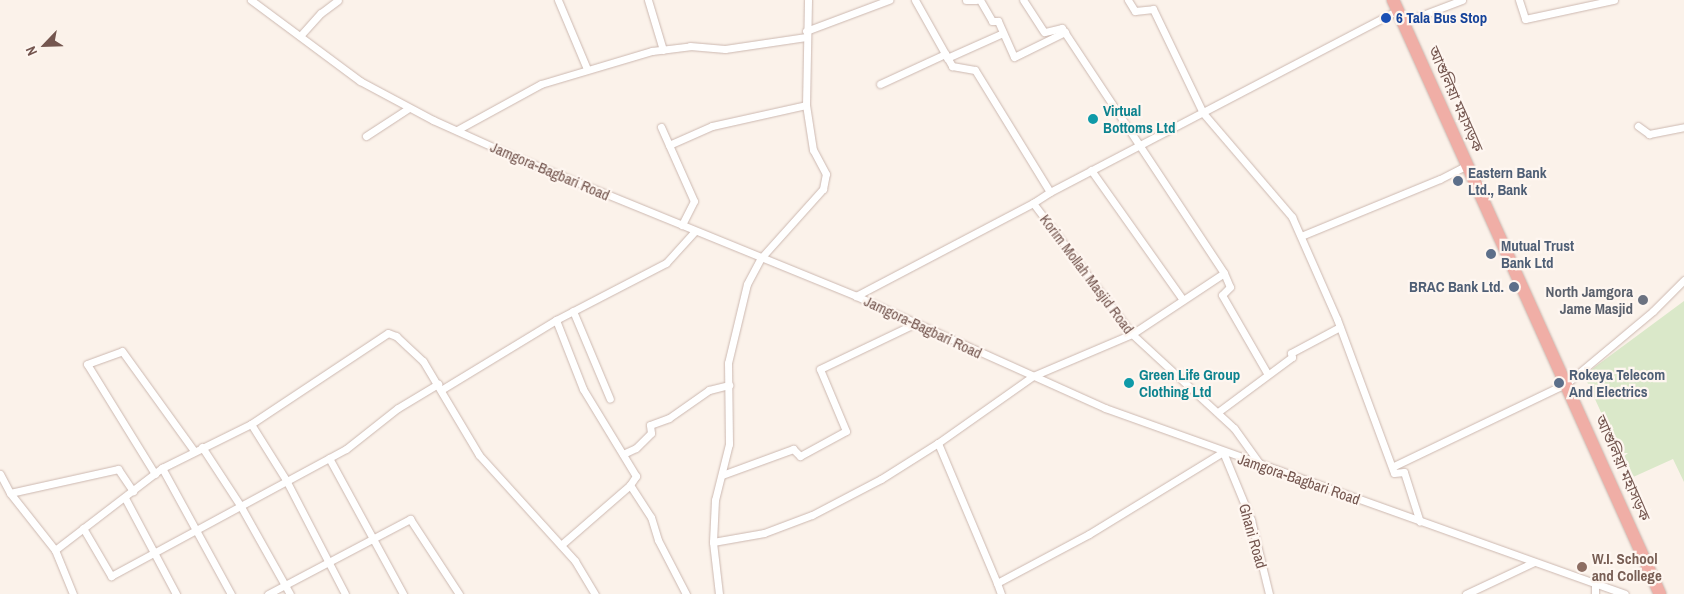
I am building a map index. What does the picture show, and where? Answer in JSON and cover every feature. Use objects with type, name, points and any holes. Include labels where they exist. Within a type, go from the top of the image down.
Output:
[{"type":"highway","name":"আশুলিয়া মহাসড়ক","points":[[1396,5],[1660,594]]},
{"type":"street","name":"Jamgora-Bagbari Road","points":[[251,0],[360,81],[410,108],[457,130],[695,231],[856,296],[914,324],[1105,408],[1262,467],[1625,594]]},
{"type":"street","points":[[300,36],[320,13],[338,0]]},
{"type":"street","points":[[558,0],[587,70]]},
{"type":"street","points":[[648,0],[663,50]]},
{"type":"street","points":[[720,594],[713,542],[715,500],[729,444],[730,385],[728,363],[747,284],[761,258],[823,189],[826,174],[813,150],[806,105],[808,0]]},
{"type":"street","points":[[457,130],[541,84],[587,70],[663,50],[690,46],[726,49],[806,34],[889,0]]},
{"type":"street","points":[[915,0],[946,56]]},
{"type":"street","points":[[966,0],[976,0]]},
{"type":"street","points":[[980,0],[992,20],[998,21],[1014,57],[1064,32]]},
{"type":"street","points":[[1023,0],[1044,32],[1062,28],[1137,146],[1224,273],[1230,287],[1222,294],[1267,373]]},
{"type":"street","points":[[1128,0],[1135,11],[1153,9],[1203,113],[1292,217],[1340,327],[1394,466],[1394,473],[1404,472],[1420,522]]},
{"type":"street","points":[[1404,22],[1462,0]]},
{"type":"street","points":[[1519,0],[1525,19],[1614,0]]},
{"type":"street","points":[[1050,192],[1203,113],[1247,86],[1396,5]]},
{"type":"street","points":[[880,84],[1003,33]]},
{"type":"street","name":"Korim Mollah Masjid Road","points":[[946,56],[952,66],[975,70],[1050,192],[1033,203],[1132,334],[1234,428],[1262,467]]},
{"type":"street","points":[[669,145],[712,126],[806,105]]},
{"type":"street","points":[[366,136],[410,108]]},
{"type":"street","points":[[1638,126],[1649,134],[1684,127]]},
{"type":"street","points":[[661,127],[694,201],[682,225]]},
{"type":"street","points":[[1301,236],[1440,179],[1468,165]]},
{"type":"street","points":[[1091,170],[1183,300]]},
{"type":"street","points":[[856,296],[1033,203]]},
{"type":"street","points":[[83,528],[111,576],[346,449],[398,408],[440,387],[556,320],[666,263],[695,231]]},
{"type":"street","points":[[713,542],[764,533],[812,515],[881,479],[938,443],[1032,376],[1132,334],[1224,273]]},
{"type":"street","points":[[1394,466],[1567,383],[1634,324],[1653,311],[1684,280]]},
{"type":"street","points":[[573,311],[610,399]]},
{"type":"street","points":[[556,320],[583,389],[636,476],[630,485],[561,545]]},
{"type":"street","points":[[722,475],[793,449],[800,456],[846,431],[820,369],[914,324]]},
{"type":"street","points":[[1218,412],[1267,373],[1292,356],[1292,353],[1340,327]]},
{"type":"street","points":[[55,550],[162,468],[251,424],[388,333],[396,336],[423,361],[480,455],[561,545],[586,577],[595,594]]},
{"type":"street","points":[[155,474],[87,364],[122,351],[194,451]]},
{"type":"street","points":[[623,454],[636,448],[651,433],[650,425],[669,418],[709,390],[730,385]]},
{"type":"street","points":[[251,424],[286,480],[345,594]]},
{"type":"street","points":[[938,443],[1001,594]]},
{"type":"street","points":[[202,447],[240,505],[290,594]]},
{"type":"street","points":[[997,583],[1089,534],[1223,452]]},
{"type":"street","name":"Ghani Road","points":[[1223,452],[1252,520],[1269,594]]},
{"type":"street","points":[[329,458],[403,594]]},
{"type":"street","points":[[162,468],[231,594]]},
{"type":"street","points":[[10,493],[118,469],[133,491]]},
{"type":"street","points":[[0,474],[10,493],[55,550],[73,594]]},
{"type":"street","points":[[630,485],[651,517],[658,540],[686,594]]},
{"type":"street","points":[[125,498],[176,594]]},
{"type":"street","points":[[268,594],[372,537],[410,519],[459,594]]},
{"type":"street","points":[[1466,594],[1534,562]]},
{"type":"street","points":[[1595,584],[1595,594]]},
{"type":"green space","points":[[1684,301],[1684,482],[1673,459],[1631,478],[1584,375]]},
{"type":"place","name":"6 Tala Bus Stop","points":[[1386,18]]},
{"type":"place","name":"Virtual Bottoms Ltd","points":[[1093,119]]},
{"type":"place","name":"Eastern Bank Ltd., Bank","points":[[1458,181]]},
{"type":"place","name":"Mutual Trust Bank Ltd","points":[[1491,254]]},
{"type":"place","name":"BRAC Bank Ltd.","points":[[1514,287]]},
{"type":"place","name":"North Jamgora Jame Masjid","points":[[1643,300]]},
{"type":"place","name":"Green Life Group Clothing Ltd","points":[[1129,383]]},
{"type":"place","name":"Rokeya Telecom And Electrics","points":[[1559,383]]},
{"type":"place","name":"W.I. School and College","points":[[1582,567]]}]
